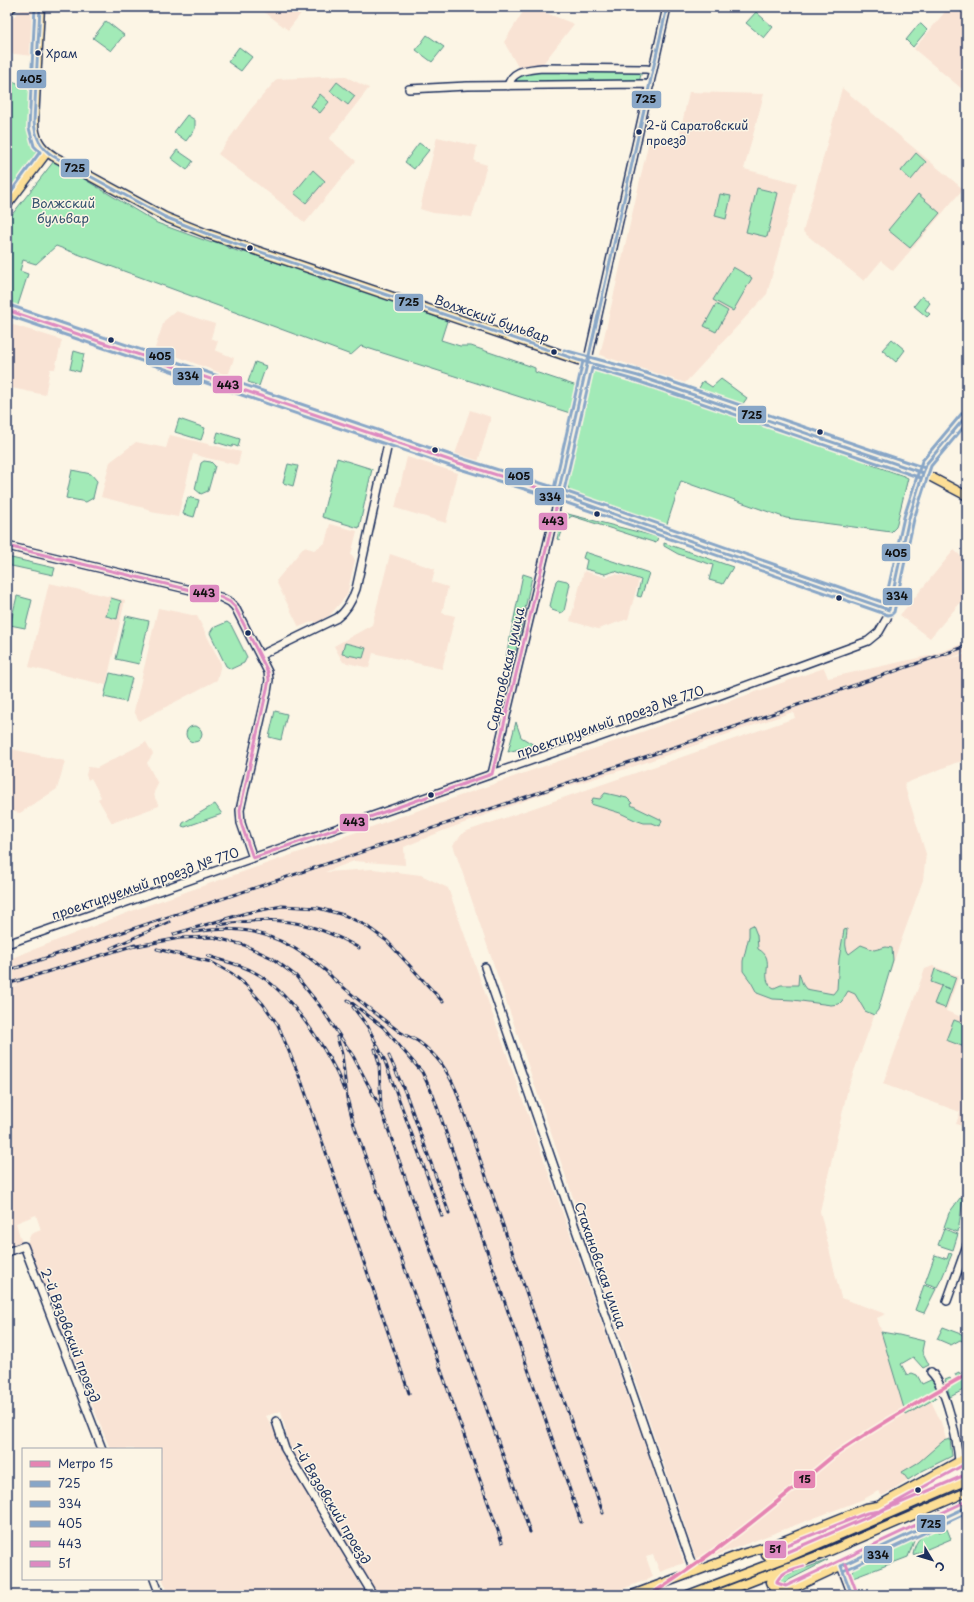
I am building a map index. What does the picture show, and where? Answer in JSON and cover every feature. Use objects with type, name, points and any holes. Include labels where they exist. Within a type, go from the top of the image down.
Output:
[{"type":"main road","points":[[7,11],[12,7]]},
{"type":"main road","name":"Волжский бульвар","points":[[40,7],[34,128],[39,144],[47,152],[160,214],[185,225],[588,362],[638,376],[922,473],[967,496]]},
{"type":"main road","points":[[7,205],[47,152]]},
{"type":"main road","points":[[922,473],[927,463],[967,415]]},
{"type":"main road","points":[[632,1595],[694,1571],[773,1545],[866,1508],[878,1506],[967,1457]]},
{"type":"main road","points":[[688,1595],[788,1557],[967,1480]]},
{"type":"main road","points":[[716,1595],[825,1553],[967,1492]]},
{"type":"main road","points":[[781,1569],[773,1577],[771,1582],[774,1588],[780,1591],[780,1593],[967,1507]]},
{"type":"main road","points":[[768,1557],[766,1552],[773,1545]]},
{"type":"main road","points":[[742,1554],[750,1553],[768,1557],[788,1557]]},
{"type":"street","name":"Саратовская улица","points":[[492,774],[556,508],[667,7]]},
{"type":"street","points":[[508,86],[510,78],[518,72],[526,70],[554,68],[653,70]]},
{"type":"street","points":[[409,89],[508,86],[650,85]]},
{"type":"street","points":[[7,310],[389,439],[558,494],[663,532],[741,557],[890,610]]},
{"type":"street","points":[[260,655],[337,618],[345,612],[350,605],[357,582],[389,439]]},
{"type":"street","name":"проектируемый проезд № 770","points":[[7,944],[715,697],[868,641],[879,632],[885,624],[890,610],[909,518],[922,473]]},
{"type":"street","points":[[7,546],[224,598],[233,604],[268,672],[269,685],[240,810],[241,823],[254,858]]},
{"type":"street","name":"Стахановская улица","points":[[486,967],[694,1571]]},
{"type":"street","points":[[946,1301],[967,1245]]},
{"type":"street","name":"2-й Вязовский проезд","points":[[7,1252],[24,1246],[102,1448]]},
{"type":"street","points":[[931,1372],[938,1380],[943,1391],[959,1461]]},
{"type":"street","name":"1-й Вязовский проезд","points":[[276,1420],[285,1449],[373,1595]]},
{"type":"street","points":[[841,1566],[852,1595]]},
{"type":"street","points":[[154,1580],[160,1595]]},
{"type":"shaded area","points":[[25,7],[35,7],[32,56],[7,53],[7,22]]},
{"type":"shaded area","points":[[258,7],[306,7],[288,30]]},
{"type":"shaded area","points":[[526,7],[531,7],[574,24],[542,65],[518,67],[504,42]]},
{"type":"shaded area","points":[[949,7],[967,7],[967,93],[914,49]]},
{"type":"shaded area","points":[[344,76],[369,88],[329,139],[356,161],[305,223],[218,154],[251,109],[277,79]]},
{"type":"shaded area","points":[[842,88],[963,189],[893,271],[881,261],[864,281],[803,232]]},
{"type":"shaded area","points":[[689,92],[764,94],[744,169],[797,183],[767,294],[685,383],[600,355],[650,136],[678,142]]},
{"type":"shaded area","points":[[437,137],[477,146],[474,161],[487,165],[472,217],[433,213],[420,209]]},
{"type":"shaded area","points":[[176,311],[215,324],[211,338],[218,341],[215,350],[234,358],[228,376],[155,348],[164,321]]},
{"type":"shaded area","points":[[7,323],[62,340],[55,369],[50,369],[45,395],[7,387]]},
{"type":"shaded area","points":[[470,410],[491,417],[478,462],[455,454]]},
{"type":"shaded area","points":[[170,435],[241,452],[238,465],[193,454],[178,517],[151,512],[148,509],[101,497],[110,462],[136,442],[166,448]]},
{"type":"shaded area","points":[[407,457],[458,473],[446,523],[395,508]]},
{"type":"shaded area","points":[[330,524],[357,531],[351,555],[355,560],[347,595],[330,615],[316,623],[314,621],[299,627],[276,581],[304,547],[314,550],[325,543]]},
{"type":"shaded area","points":[[954,550],[967,562],[967,595],[930,638],[900,615]]},
{"type":"shaded area","points":[[390,554],[435,569],[432,582],[448,587],[442,613],[455,616],[442,669],[373,653],[369,668],[343,662],[334,646],[372,625]]},
{"type":"shaded area","points":[[584,571],[605,577],[616,574],[639,580],[628,619],[598,629],[570,621]]},
{"type":"shaded area","points":[[49,583],[125,600],[106,685],[29,667]]},
{"type":"shaded area","points":[[158,608],[197,616],[221,664],[217,680],[139,721],[134,711]]},
{"type":"shaded area","points":[[967,642],[967,652],[945,660],[967,654],[967,760],[955,763],[904,784],[926,854],[923,880],[848,1088],[820,1211],[841,1298],[886,1314],[877,1318],[908,1413],[931,1401],[941,1422],[951,1456],[928,1467],[882,1496],[878,1491],[864,1499],[700,1562],[696,1559],[453,845],[464,832],[795,718],[793,712],[810,706],[629,768],[543,794],[445,830],[404,847],[405,865],[354,861],[325,872],[373,869],[421,875],[448,888],[654,1471],[684,1563],[660,1572],[653,1555],[646,1557],[653,1577],[608,1595],[378,1595],[289,1445],[281,1411],[266,1416],[366,1595],[169,1595],[162,1578],[162,1448],[110,1448],[27,1243],[31,1234],[41,1230],[36,1215],[16,1223],[22,1244],[7,1249],[7,989],[23,983],[7,988],[7,960],[137,909],[824,668],[828,678],[932,655]]},
{"type":"shaded area","points":[[146,742],[153,754],[147,763],[158,784],[154,792],[159,806],[112,823],[98,799],[101,797],[91,778],[88,780],[86,775],[88,767],[97,768]]},
{"type":"shaded area","points":[[7,748],[65,761],[57,789],[20,813],[7,810]]},
{"type":"shaded area","points":[[933,966],[959,976],[946,1011],[967,1019],[967,1128],[956,1124],[960,1112],[883,1084],[925,969]]},
{"type":"green space","points":[[756,12],[773,27],[764,38],[746,23]]},
{"type":"green space","points":[[106,21],[124,35],[111,51],[93,38]]},
{"type":"green space","points":[[919,24],[927,30],[913,47],[906,40]]},
{"type":"green space","points":[[427,35],[444,47],[432,62],[416,50]]},
{"type":"green space","points":[[239,47],[252,57],[241,71],[228,62]]},
{"type":"green space","points":[[541,71],[642,71],[639,82],[511,83],[519,75]]},
{"type":"green space","points":[[7,79],[30,88],[28,120],[30,136],[38,149],[34,159],[7,194]]},
{"type":"green space","points":[[337,82],[355,96],[348,105],[330,91]]},
{"type":"green space","points":[[320,94],[329,102],[320,113],[311,106]]},
{"type":"green space","points":[[187,115],[195,120],[195,129],[186,141],[174,132]]},
{"type":"green space","points":[[419,143],[429,150],[414,169],[405,162]]},
{"type":"green space","points":[[177,150],[193,161],[187,170],[171,158]]},
{"type":"green space","points":[[916,153],[926,162],[911,180],[901,171]]},
{"type":"green space","name":"Волжский бульвар","points":[[54,161],[157,223],[212,243],[213,240],[215,240],[229,248],[243,253],[245,250],[264,256],[267,259],[274,259],[281,264],[316,273],[319,278],[323,280],[327,279],[393,300],[395,304],[409,307],[447,321],[441,340],[460,346],[471,346],[530,366],[535,368],[535,372],[577,386],[570,413],[361,346],[351,355],[56,246],[36,264],[23,260],[20,271],[28,274],[17,308],[7,304],[7,221]]},
{"type":"green space","points":[[313,170],[325,181],[306,203],[294,193]]},
{"type":"green space","points":[[757,188],[778,193],[767,237],[746,232]]},
{"type":"green space","points":[[720,194],[731,196],[726,219],[715,216]]},
{"type":"green space","points":[[918,194],[940,213],[910,248],[888,230]]},
{"type":"green space","points":[[733,267],[752,278],[733,311],[713,300]]},
{"type":"green space","points":[[922,296],[930,303],[925,310],[930,314],[927,317],[914,306]]},
{"type":"green space","points":[[716,304],[728,311],[716,332],[704,326]]},
{"type":"green space","points":[[892,339],[905,350],[896,362],[882,350]]},
{"type":"green space","points":[[74,351],[84,354],[80,372],[70,369]]},
{"type":"green space","points":[[255,362],[266,366],[259,386],[248,382]]},
{"type":"green space","points":[[591,368],[722,412],[726,411],[731,415],[746,420],[752,420],[778,429],[786,428],[797,434],[799,437],[811,441],[815,439],[833,448],[853,452],[858,454],[858,456],[867,463],[908,478],[896,527],[891,532],[786,518],[681,481],[666,527],[572,495],[566,483]]},
{"type":"green space","points":[[721,379],[747,398],[742,405],[698,390],[703,381],[712,387]]},
{"type":"green space","points":[[179,419],[205,428],[201,440],[175,432]]},
{"type":"green space","points":[[218,432],[240,439],[238,447],[233,445],[232,447],[215,442]]},
{"type":"green space","points":[[337,458],[372,469],[359,528],[322,517]]},
{"type":"green space","points":[[204,461],[211,462],[215,466],[208,491],[201,494],[195,489],[201,463]]},
{"type":"green space","points":[[288,464],[298,466],[293,486],[283,483]]},
{"type":"green space","points":[[72,470],[91,474],[97,481],[93,498],[86,502],[66,498]]},
{"type":"green space","points":[[188,497],[199,500],[194,517],[183,514]]},
{"type":"green space","points":[[564,513],[658,537],[656,543],[572,516],[566,520],[559,540],[557,539]]},
{"type":"green space","points":[[664,543],[733,567],[723,584],[709,580],[713,565],[678,554],[664,546]]},
{"type":"green space","points":[[585,552],[649,573],[641,597],[637,596],[641,580],[615,571],[605,574],[585,569],[587,560],[583,558]]},
{"type":"green space","points":[[7,557],[55,568],[53,575],[7,565]]},
{"type":"green space","points":[[523,574],[532,577],[512,668],[504,667]]},
{"type":"green space","points":[[558,579],[567,581],[570,584],[564,611],[561,613],[552,610],[550,606],[556,581]]},
{"type":"green space","points":[[17,596],[32,600],[25,628],[10,625]]},
{"type":"green space","points":[[111,598],[121,601],[117,619],[106,616]]},
{"type":"green space","points":[[126,616],[149,621],[139,664],[116,659]]},
{"type":"green space","points":[[227,622],[231,625],[247,657],[244,663],[231,669],[226,666],[210,633],[213,628]]},
{"type":"green space","points":[[345,643],[366,648],[363,658],[342,654]]},
{"type":"green space","points":[[110,673],[132,678],[126,702],[104,697]]},
{"type":"green space","points":[[275,711],[287,714],[281,740],[269,737]]},
{"type":"green space","points":[[516,722],[521,737],[534,745],[508,752]]},
{"type":"green space","points":[[191,726],[197,726],[202,731],[200,740],[197,742],[191,742],[186,737],[186,731]]},
{"type":"green space","points":[[605,793],[627,798],[632,803],[631,805],[662,820],[660,826],[652,823],[644,823],[620,813],[591,804],[593,798],[600,799]]},
{"type":"green space","points":[[215,804],[222,814],[185,827],[182,826],[183,823]]},
{"type":"green space","points":[[753,925],[757,935],[758,949],[764,953],[767,958],[767,980],[774,988],[781,985],[798,985],[799,973],[806,989],[833,994],[837,989],[839,959],[844,930],[847,929],[846,945],[849,954],[861,945],[874,950],[886,947],[892,948],[893,960],[878,1010],[874,1015],[865,1011],[855,994],[848,991],[839,1004],[831,1005],[773,999],[757,993],[743,971],[743,961],[749,936],[749,927]]},
{"type":"green space","points":[[935,969],[956,977],[945,1008],[934,1004],[941,986],[950,989],[931,982]]},
{"type":"green space","points":[[954,1020],[967,1025],[967,1048],[946,1040]]},
{"type":"green space","points":[[960,1198],[963,1199],[958,1232],[944,1227],[949,1213]]},
{"type":"green space","points":[[944,1229],[958,1234],[953,1250],[938,1245]]},
{"type":"green space","points":[[949,1253],[952,1254],[937,1287],[925,1283],[935,1255],[947,1259]]},
{"type":"green space","points":[[924,1285],[936,1289],[924,1313],[915,1310]]},
{"type":"green space","points":[[943,1327],[967,1336],[967,1343],[960,1340],[951,1345],[937,1339]]},
{"type":"green space","points":[[881,1332],[924,1341],[922,1351],[929,1365],[923,1368],[913,1357],[901,1364],[907,1375],[912,1373],[917,1375],[922,1384],[933,1379],[940,1389],[934,1393],[936,1398],[906,1415]]},
{"type":"green space","points":[[967,1370],[967,1388],[950,1397],[945,1380],[950,1378],[952,1381],[957,1378],[955,1374],[959,1372],[960,1374]]},
{"type":"green space","points":[[950,1439],[952,1456],[908,1480],[902,1472],[919,1462],[943,1441]]},
{"type":"green space","points":[[938,1528],[939,1532],[947,1529],[951,1539],[913,1555],[918,1541],[928,1533]]},
{"type":"green space","points":[[913,1540],[914,1541],[908,1557],[853,1578],[851,1573],[854,1568]]},
{"type":"green space","points":[[828,1560],[781,1584],[778,1584],[776,1581],[789,1574]]},
{"type":"railway","points":[[7,971],[743,724],[967,646]]},
{"type":"railway","points":[[174,934],[246,913],[282,906],[318,908],[344,915],[365,925],[387,941],[443,1002]]},
{"type":"railway","points":[[219,925],[257,920],[291,922],[324,931],[359,948]]},
{"type":"railway","points":[[111,948],[169,922]]},
{"type":"railway","points":[[194,932],[226,929],[254,932],[268,936],[281,941],[308,957],[327,972],[336,982]]},
{"type":"railway","points":[[131,947],[180,938],[213,937],[244,945],[272,958],[296,976],[320,1006],[353,1056],[381,1109],[530,1532]]},
{"type":"railway","points":[[7,984],[135,945]]},
{"type":"railway","points":[[157,949],[211,962],[231,973],[246,985],[263,1004],[278,1025],[302,1083],[409,1393]]},
{"type":"railway","points":[[208,956],[249,969],[281,993],[307,1024],[319,1042],[338,1075],[344,1090]]},
{"type":"railway","points":[[333,978],[391,1026],[426,1047],[441,1064],[453,1083],[603,1513]]},
{"type":"railway","points":[[348,1000],[383,1027],[422,1072],[433,1095],[581,1522]]},
{"type":"railway","points":[[353,1007],[368,1027],[384,1059],[442,1216]]},
{"type":"railway","points":[[337,1037],[342,1054],[347,1098],[354,1125],[502,1542]]},
{"type":"railway","points":[[375,1049],[379,1063],[381,1107]]},
{"type":"railway","points":[[389,1056],[406,1094],[449,1213]]},
{"type":"metro line","name":"15","points":[[650,1595],[721,1546],[833,1456],[916,1403],[967,1374]]},
{"type":"transit line","name":"405","points":[[7,197],[40,152],[34,146],[29,128],[35,7]]},
{"type":"transit line","name":"725","points":[[40,7],[34,121],[39,141],[53,156],[165,217],[205,233],[578,360],[638,376],[923,473]]},
{"type":"transit line","name":"725","points":[[558,494],[667,7]]},
{"type":"transit line","name":"405","points":[[9,305],[454,456],[550,486],[885,603],[904,517],[922,461],[963,412]]},
{"type":"transit line","name":"443","points":[[7,310],[452,461],[558,494],[556,508],[492,774],[253,858],[241,823],[240,810],[269,680],[268,672],[235,607],[230,602],[220,597],[7,546]]},
{"type":"transit line","name":"334","points":[[7,315],[450,466],[547,496],[888,615],[894,612],[914,519],[931,466],[967,423]]},
{"type":"transit line","name":"405","points":[[564,350],[640,371],[925,468]]},
{"type":"transit line","name":"405","points":[[553,493],[583,361]]},
{"type":"transit line","name":"334","points":[[563,495],[592,368],[637,381],[921,478]]},
{"type":"transit line","name":"725","points":[[889,610],[909,518],[923,473],[927,463],[967,415]]},
{"type":"transit line","name":"725","points":[[558,494],[889,610]]},
{"type":"transit line","name":"51","points":[[965,1475],[787,1552],[773,1552],[776,1549],[867,1513],[880,1511],[967,1463]]},
{"type":"transit line","name":"51","points":[[804,1566],[793,1569],[782,1575],[777,1583],[786,1586],[965,1502]]},
{"type":"transit line","name":"725","points":[[841,1566],[967,1507]]},
{"type":"transit line","name":"334","points":[[843,1571],[967,1513]]},
{"type":"transit line","name":"51","points":[[846,1564],[857,1593]]},
{"type":"transit line","name":"725","points":[[841,1566],[852,1595]]},
{"type":"place","name":"Храм","points":[[38,53]]},
{"type":"place","name":"2-й Саратовский проезд","points":[[639,132]]}]
